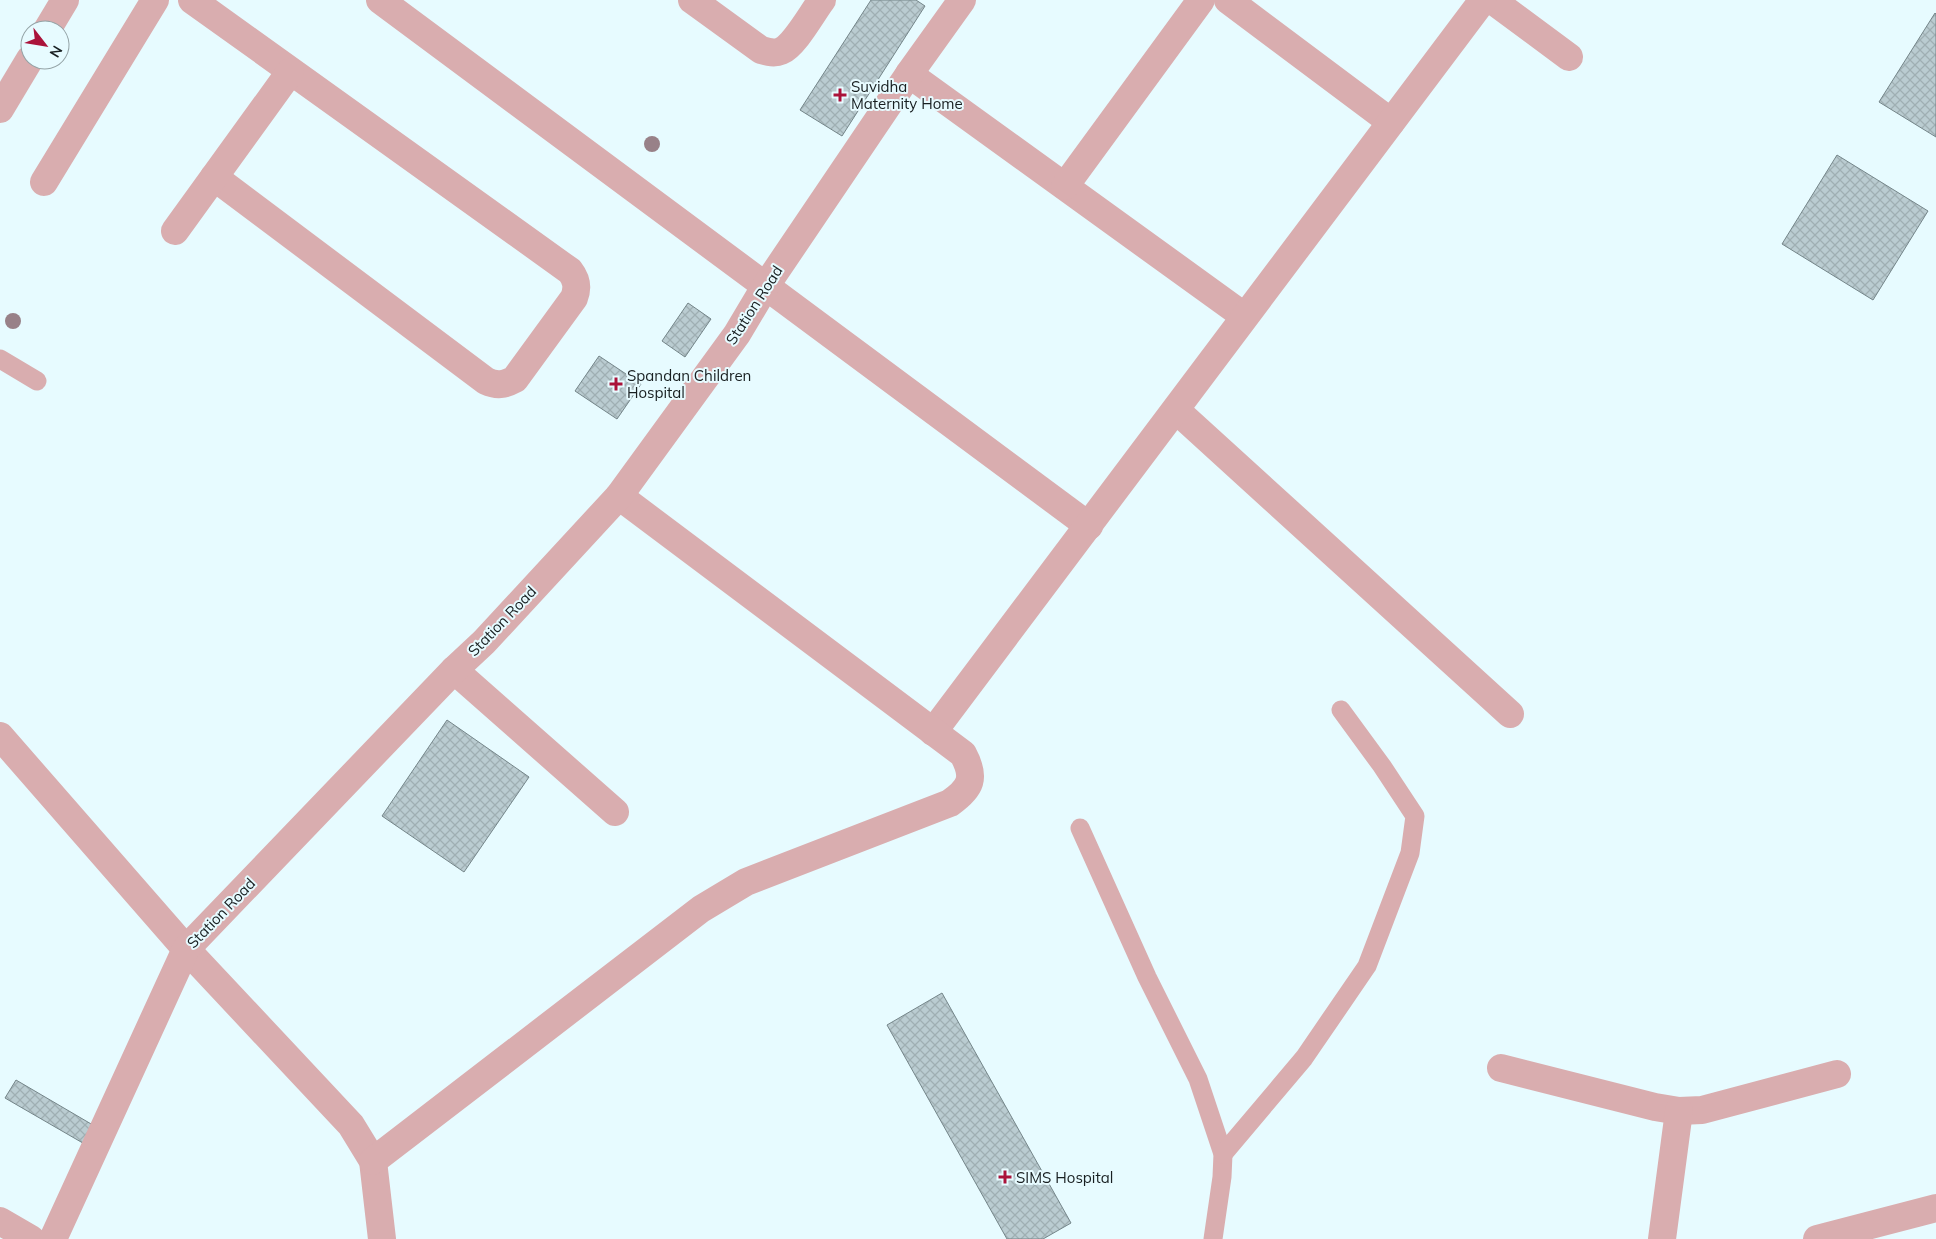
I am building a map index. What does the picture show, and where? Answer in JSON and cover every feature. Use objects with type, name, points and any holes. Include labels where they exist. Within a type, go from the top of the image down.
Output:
[{"type":"street","points":[[53,20],[65,0]]},
{"type":"street","points":[[44,182],[155,0]]},
{"type":"street","points":[[192,0],[570,271],[575,278],[577,290],[574,298],[514,379],[506,384],[495,385],[486,381],[214,177]]},
{"type":"street","points":[[380,0],[1089,526]]},
{"type":"street","points":[[692,0],[761,50],[772,53],[782,51],[792,42],[822,0]]},
{"type":"street","name":"Station Road","points":[[53,1239],[186,949],[454,670],[484,642],[619,496],[737,334],[765,287],[909,74],[962,0]]},
{"type":"street","points":[[1065,186],[1201,0]]},
{"type":"street","points":[[1228,0],[1391,122]]},
{"type":"street","points":[[933,732],[1483,0]]},
{"type":"street","points":[[1492,0],[1569,57]]},
{"type":"street","points":[[0,109],[23,70]]},
{"type":"street","points":[[174,231],[290,72]]},
{"type":"street","points":[[909,74],[1244,316]]},
{"type":"street","points":[[1176,410],[1510,714]]},
{"type":"street","points":[[373,1161],[700,909],[746,882],[950,803],[964,793],[970,781],[970,766],[963,754],[619,496]]},
{"type":"street","points":[[454,670],[615,812]]},
{"type":"street","points":[[3,747],[186,949],[352,1125],[373,1161],[382,1239]]},
{"type":"street","points":[[1501,1068],[1655,1107],[1679,1110],[1702,1110],[1837,1074]]},
{"type":"street","points":[[1662,1239],[1679,1110]]},
{"type":"street","points":[[1817,1239],[1936,1208]]},
{"type":"street","points":[[0,1221],[30,1239]]},
{"type":"lane","points":[[0,359],[37,381]]},
{"type":"lane","points":[[1223,1154],[1304,1058],[1367,966],[1410,853],[1416,816],[1341,710]]},
{"type":"lane","points":[[1080,828],[1147,977],[1198,1079],[1223,1154],[1214,1239]]},
{"type":"building","points":[[871,0],[916,0],[925,6],[842,136],[800,110]]},
{"type":"building","points":[[1936,14],[1936,137],[1879,102]]},
{"type":"building","points":[[1837,155],[1928,211],[1873,300],[1782,244]]},
{"type":"building","points":[[688,303],[711,319],[685,357],[662,341]]},
{"type":"building","points":[[599,356],[641,384],[617,419],[575,391]]},
{"type":"building","points":[[447,720],[529,777],[464,872],[382,816]]},
{"type":"building","points":[[942,993],[1071,1223],[1043,1239],[1007,1239],[887,1025]]},
{"type":"building","points":[[16,1080],[98,1128],[88,1146],[5,1098]]},
{"type":"place","name":"Suvidha Maternity Home","points":[[840,95]]},
{"type":"place","name":"Spandan Children Hospital","points":[[616,384]]},
{"type":"place","name":"SIMS Hospital","points":[[1005,1177]]}]
